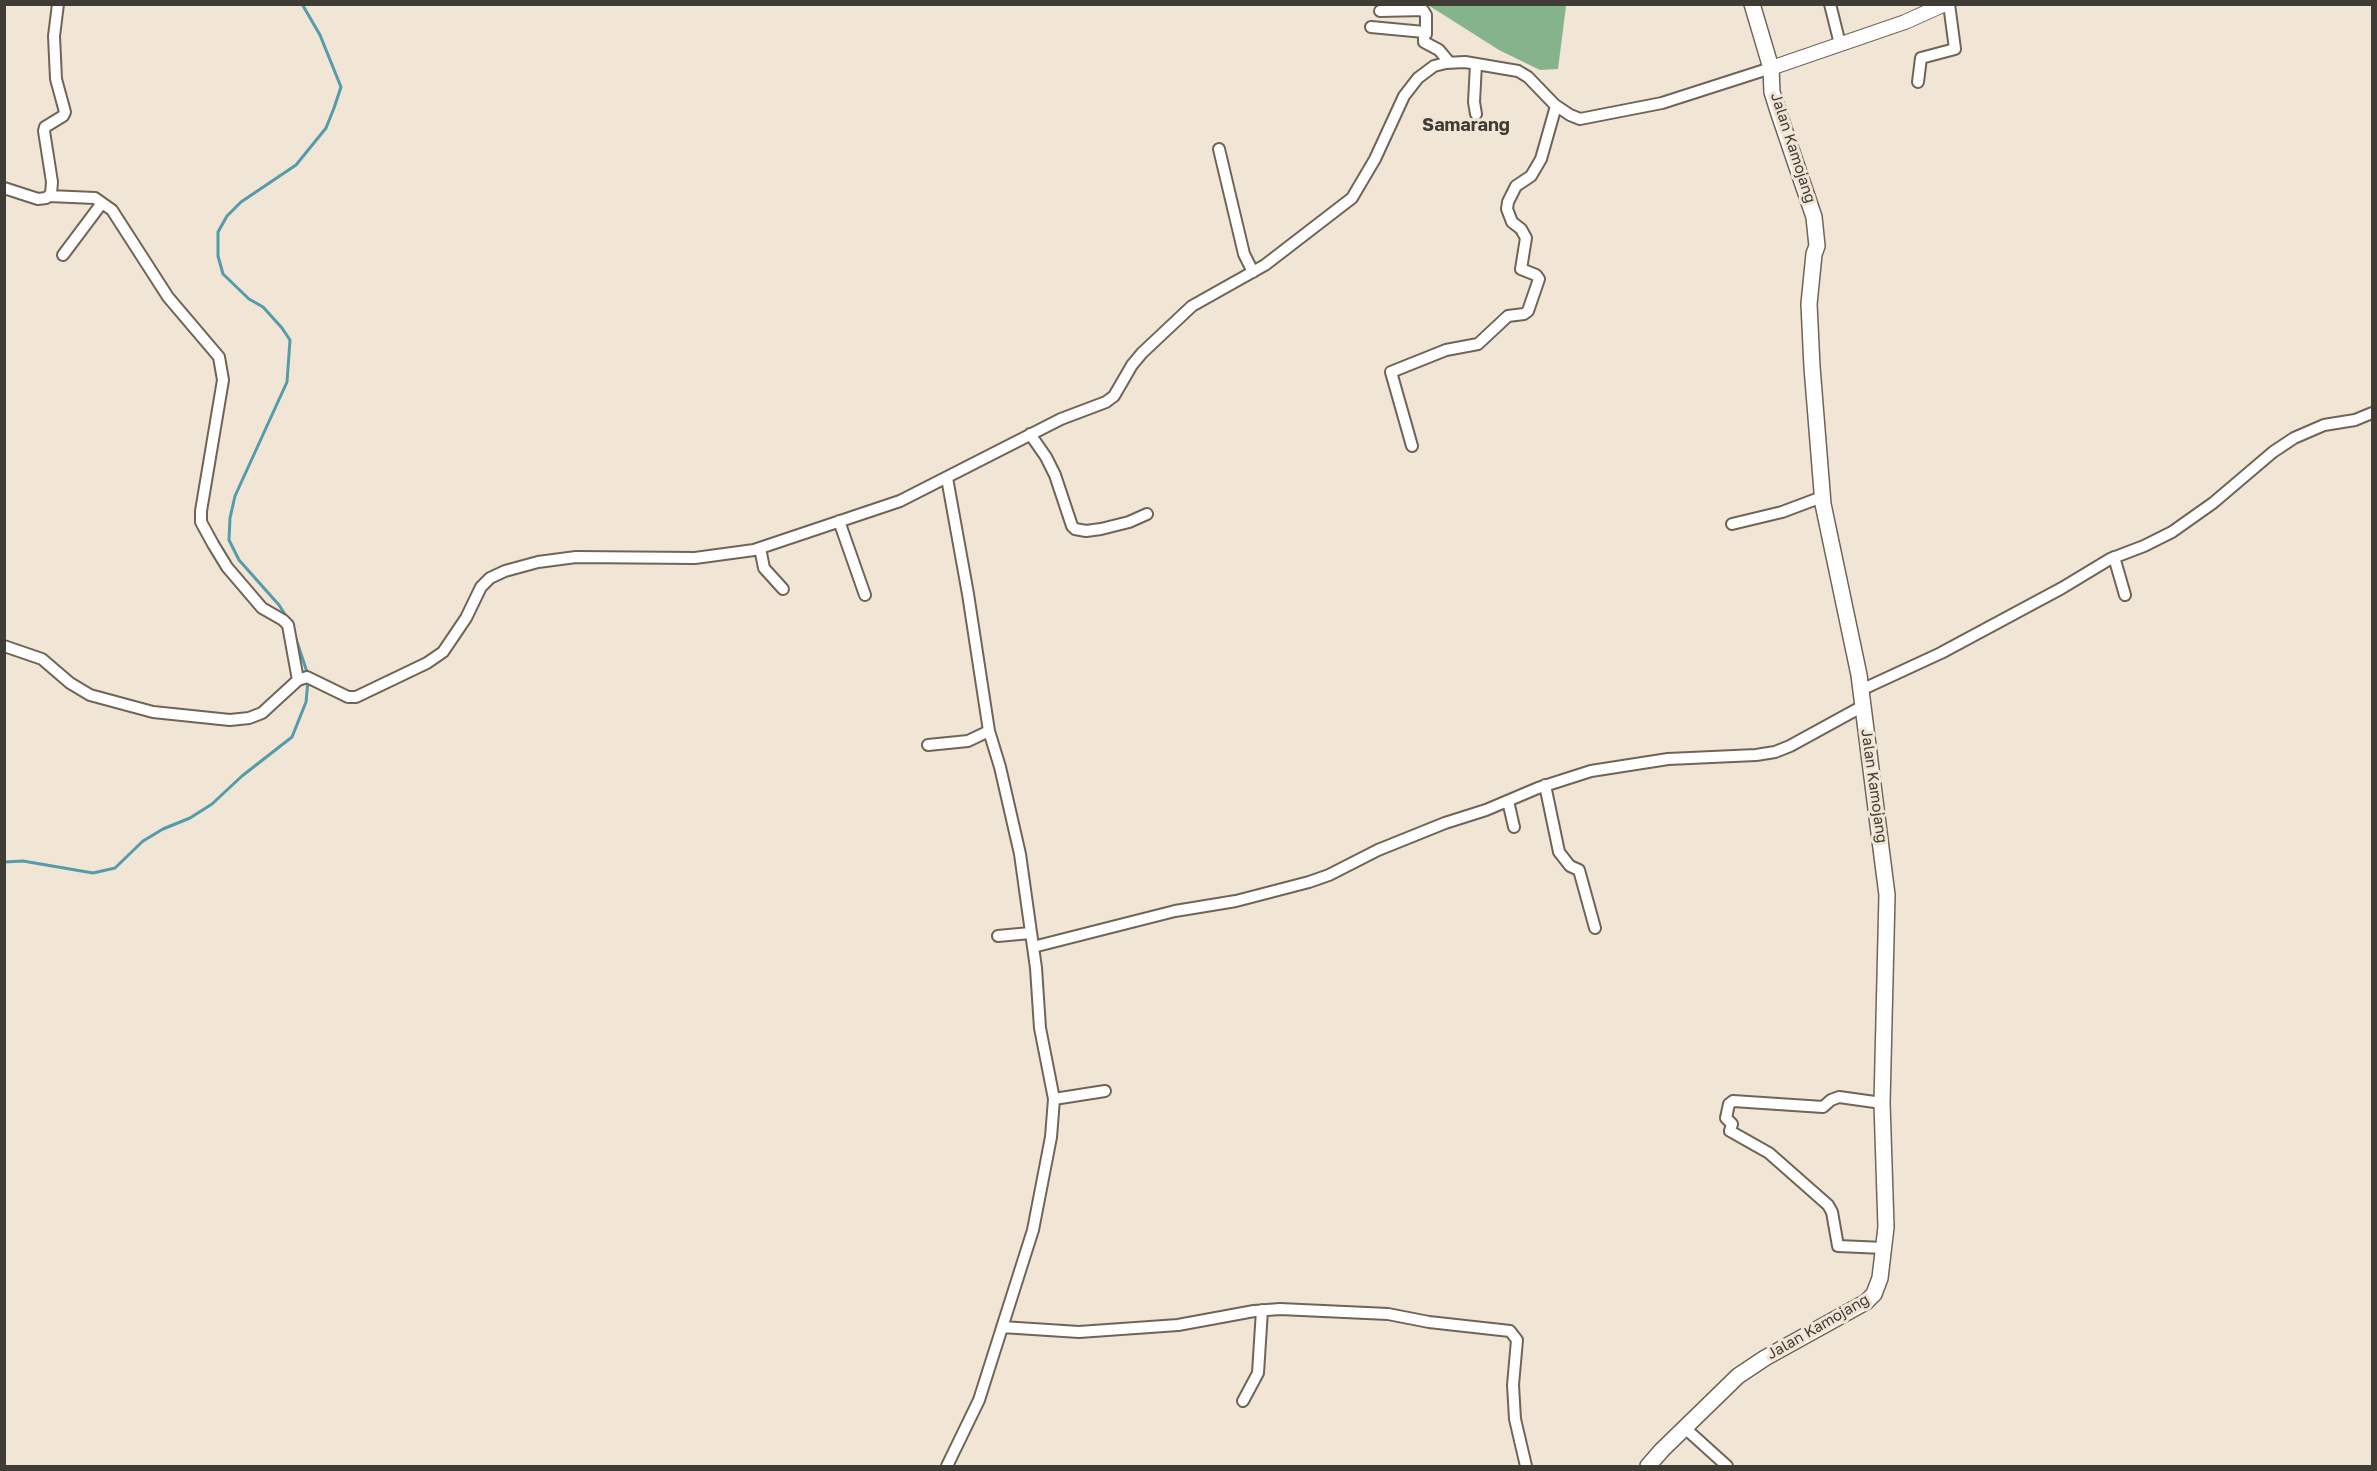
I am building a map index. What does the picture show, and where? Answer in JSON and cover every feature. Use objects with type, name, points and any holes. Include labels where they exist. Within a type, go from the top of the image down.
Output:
[{"type":"main road","name":"Jalan Kamojang","points":[[1648,1467],[1662,1450],[1738,1376],[1765,1358],[1870,1299],[1880,1278],[1884,1248],[1887,1205],[1882,1103],[1887,895],[1861,690],[1822,497],[1809,304],[1814,254],[1817,246],[1814,217],[1778,111],[1770,68],[1752,4]]},
{"type":"street","points":[[49,196],[52,182],[45,126],[63,116],[65,112],[56,79],[54,36],[58,4]]},
{"type":"street","points":[[1830,4],[1840,44]]},
{"type":"street","points":[[302,678],[348,697],[356,697],[432,660],[445,650],[460,628],[481,587],[490,578],[514,568],[576,556],[695,558],[760,548],[900,501],[1061,419],[1110,400],[1142,353],[1192,306],[1253,272],[1283,252],[1352,198],[1375,159],[1404,96],[1418,78],[1434,66],[1449,62],[1522,72],[1556,106],[1574,117],[1596,117],[1673,101],[1905,22],[1947,4],[1954,49],[1922,58],[1918,82]]},
{"type":"street","points":[[1380,11],[1423,10],[1426,15],[1424,42],[1439,50],[1449,62]]},
{"type":"street","points":[[1371,27],[1426,34]]},
{"type":"street","points":[[1476,64],[1474,102],[1476,114]]},
{"type":"street","points":[[1412,446],[1391,372],[1446,350],[1478,344],[1508,316],[1524,314],[1528,311],[1539,279],[1521,267],[1526,238],[1521,229],[1512,222],[1507,209],[1516,186],[1531,176],[1541,159],[1556,106]]},
{"type":"street","points":[[1219,149],[1244,254],[1253,272]]},
{"type":"street","points":[[4,188],[34,199],[49,196],[95,198],[112,210],[168,297],[219,357],[224,380],[201,522],[227,567],[262,608],[283,620],[288,626],[302,678]]},
{"type":"street","points":[[63,255],[102,203]]},
{"type":"street","points":[[1861,690],[1941,653],[2062,588],[2092,568],[2172,532],[2294,438],[2324,425],[2355,420],[2373,413]]},
{"type":"street","points":[[1030,434],[1046,456],[1075,529],[1086,531],[1101,529],[1129,522],[1147,514]]},
{"type":"street","points":[[947,478],[970,604],[989,731],[1000,766],[1020,854],[1036,968],[1040,1028],[1053,1099],[1051,1137],[1033,1230],[979,1400],[947,1467]]},
{"type":"street","points":[[1732,524],[1782,512],[1822,497]]},
{"type":"street","points":[[839,521],[865,596]]},
{"type":"street","points":[[760,548],[764,568],[783,589]]},
{"type":"street","points":[[2114,557],[2125,595]]},
{"type":"street","points":[[4,646],[42,659],[70,683],[90,695],[153,712],[230,720],[249,718],[262,713],[302,678]]},
{"type":"street","points":[[1033,947],[1175,911],[1247,898],[1309,882],[1329,875],[1378,850],[1545,786],[1591,771],[1656,760],[1765,754],[1790,746],[1863,706]]},
{"type":"street","points":[[928,745],[936,742],[952,744],[968,741],[989,731]]},
{"type":"street","points":[[1545,786],[1559,852],[1570,866],[1579,870],[1595,928]]},
{"type":"street","points":[[1508,801],[1514,827]]},
{"type":"street","points":[[998,936],[1030,933]]},
{"type":"street","points":[[1053,1099],[1105,1092]]},
{"type":"street","points":[[1882,1103],[1839,1097],[1823,1107],[1733,1101],[1729,1104],[1725,1118],[1732,1124],[1730,1131],[1769,1153],[1819,1195],[1830,1208],[1838,1246],[1884,1248]]},
{"type":"street","points":[[1002,1327],[1079,1332],[1178,1325],[1262,1310],[1388,1314],[1429,1322],[1510,1331],[1517,1340],[1513,1385],[1515,1419],[1526,1467]]},
{"type":"street","points":[[1243,1401],[1258,1372],[1262,1310]]},
{"type":"street","points":[[1686,1429],[1727,1467]]},
{"type":"green space","points":[[1563,4],[1566,6],[1558,69],[1540,70],[1499,50],[1428,5]]},
{"type":"waterway","points":[[288,619],[279,605],[239,560],[229,540],[230,518],[235,496],[287,382],[290,340],[263,307],[249,299],[223,274],[218,256],[218,232],[227,216],[241,202],[296,165],[326,128],[334,108],[341,87],[320,35],[302,4]]},
{"type":"waterway","points":[[293,630],[308,675]]},
{"type":"waterway","points":[[4,862],[23,861],[93,873],[115,868],[143,841],[163,829],[190,818],[212,804],[242,776],[292,737],[306,702],[308,681]]},
{"type":"district","name":"Samarang","points":[[1466,125]]}]
